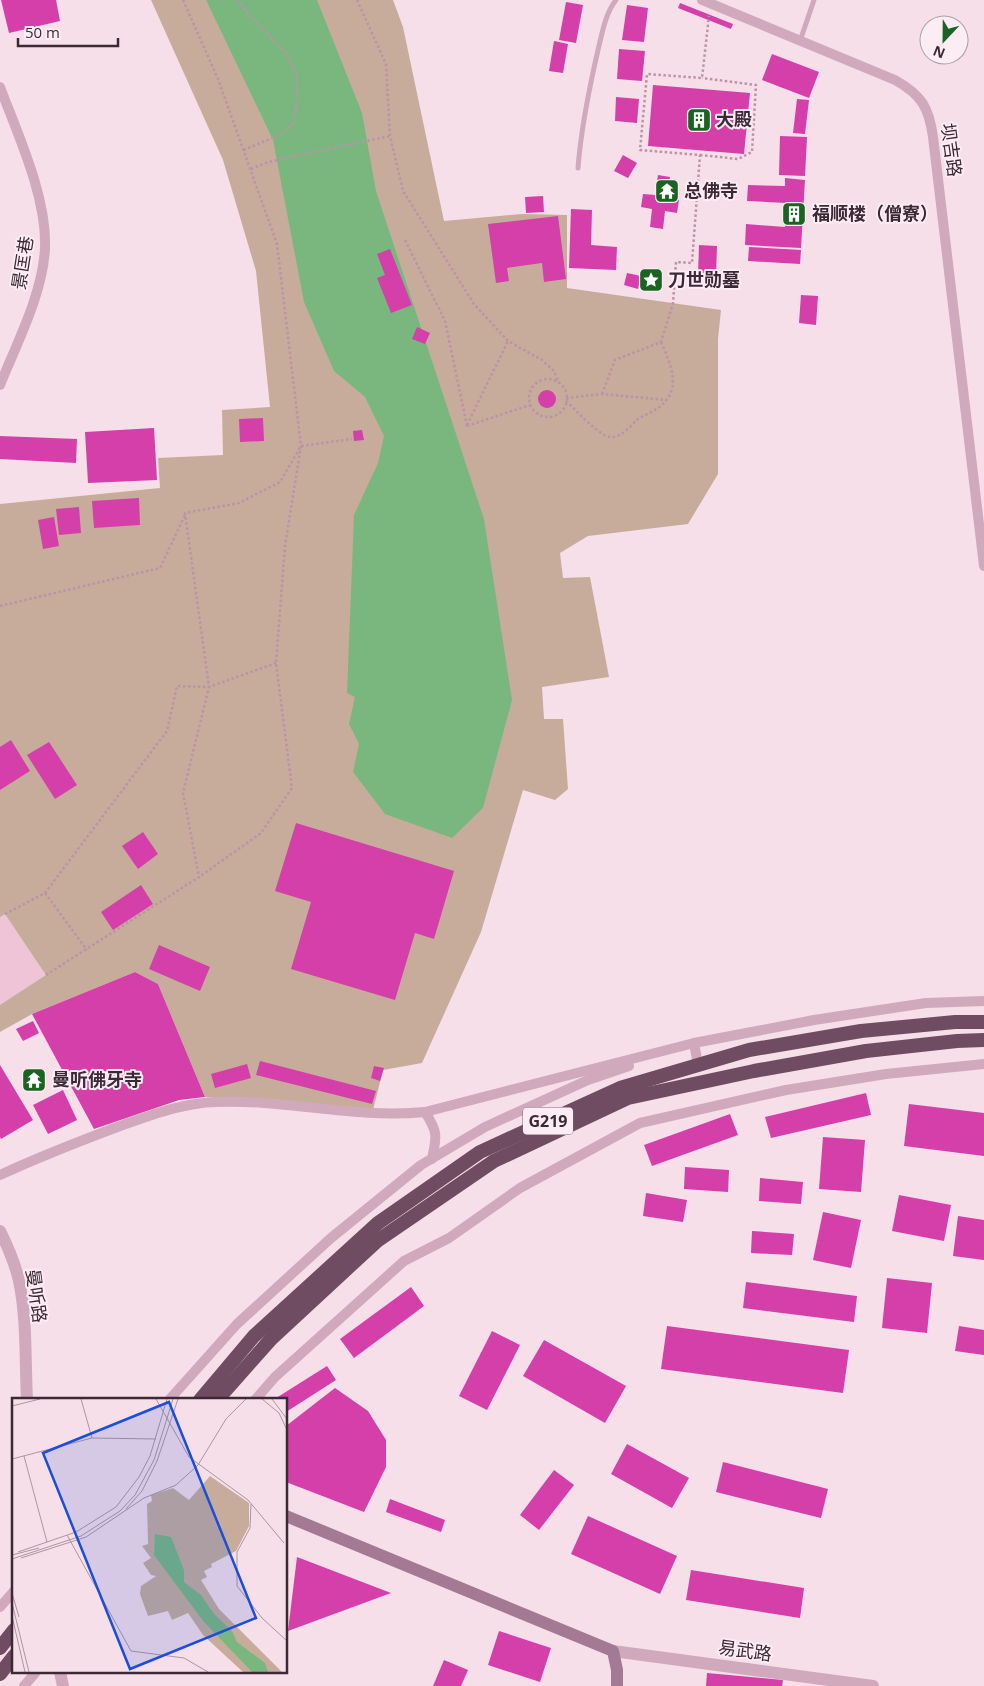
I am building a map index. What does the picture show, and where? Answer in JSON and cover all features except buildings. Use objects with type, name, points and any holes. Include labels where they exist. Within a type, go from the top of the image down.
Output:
[{"type":"highway","name":"G219","points":[[202,1398],[254,1336],[378,1223],[480,1152],[620,1088],[749,1050],[861,1032],[955,1022],[984,1022]]},
{"type":"highway","name":"G219","points":[[219,1398],[271,1339],[377,1241],[494,1161],[628,1098],[754,1071],[866,1051],[957,1041],[984,1040]]},
{"type":"highway","points":[[0,1648],[12,1633]]},
{"type":"highway","points":[[0,1674],[12,1659]]},
{"type":"main road","points":[[288,1517],[613,1651],[617,1670],[617,1686]]},
{"type":"street","name":"坝吉路","points":[[702,0],[903,84],[921,99],[929,114],[984,566]]},
{"type":"street","name":"景匡巷","points":[[0,87],[25,155],[40,204],[45,240],[40,280],[0,385]]},
{"type":"street","points":[[0,1175],[97,1135],[161,1112],[192,1104],[239,1102],[369,1114],[425,1112],[694,1043],[814,1020],[917,1004],[984,1001]]},
{"type":"street","points":[[694,1043],[698,1065]]},
{"type":"street","points":[[171,1398],[237,1324],[338,1232],[421,1165],[485,1127],[588,1080],[694,1043]]},
{"type":"street","points":[[257,1398],[275,1377],[404,1261],[450,1238],[520,1188],[640,1124],[786,1090],[886,1074],[984,1064]]},
{"type":"street","points":[[425,1112],[434,1126],[436,1140],[432,1159]]},
{"type":"street","name":"曼听路","points":[[0,1231],[19,1280],[22,1301],[27,1398]]},
{"type":"street","points":[[0,1607],[12,1593]]},
{"type":"street","name":"易武路","points":[[613,1651],[873,1686]]},
{"type":"street","points":[[24,1686],[34,1674]]},
{"type":"lane","points":[[578,168],[583,127],[595,62],[605,22],[616,0]]},
{"type":"lane","points":[[800,41],[814,0]]},
{"type":"path","points":[[46,975],[199,877],[261,833],[292,788],[276,662],[285,546],[301,446],[277,244],[218,79],[183,0]]},
{"type":"path","points":[[237,0],[287,54],[297,77],[296,111],[293,124],[281,134],[244,150]]},
{"type":"path","points":[[357,0],[386,64],[390,136],[403,191],[474,304],[508,341],[542,360],[554,371],[559,383],[563,387],[566,399],[563,409],[558,413],[548,416],[537,413],[530,404],[530,392],[537,383],[548,379],[559,383]]},
{"type":"path","points":[[702,78],[709,16],[713,5]]},
{"type":"path","points":[[647,74],[702,78],[756,85],[752,152],[738,159],[640,150],[647,74]]},
{"type":"path","points":[[251,169],[268,162],[390,136]]},
{"type":"path","points":[[566,399],[602,434],[610,437],[624,433],[638,420],[668,400],[674,385],[671,365],[661,342],[673,303],[676,262],[692,263],[700,155]]},
{"type":"path","points":[[405,240],[446,320],[467,426]]},
{"type":"path","points":[[467,426],[508,341]]},
{"type":"path","points":[[602,394],[615,360],[661,342]]},
{"type":"path","points":[[566,399],[602,394],[668,400]]},
{"type":"path","points":[[467,426],[530,404]]},
{"type":"path","points":[[301,446],[352,440]]},
{"type":"path","points":[[185,513],[239,503],[280,482],[301,446]]},
{"type":"path","points":[[0,606],[160,568],[185,513]]},
{"type":"path","points":[[185,513],[210,687],[183,793],[199,877]]},
{"type":"path","points":[[5,914],[45,892],[167,731],[177,686],[210,687],[276,662]]},
{"type":"path","points":[[45,892],[87,950]]},
{"type":"shaded area","points":[[151,0],[393,0],[403,27],[444,221],[522,214],[567,215],[567,288],[721,310],[718,339],[718,474],[688,524],[588,536],[560,553],[563,578],[590,577],[609,677],[542,687],[544,719],[563,719],[568,789],[555,800],[523,790],[481,932],[422,1063],[383,1070],[373,1110],[205,1097],[158,984],[135,972],[32,1014],[0,1032],[0,504],[160,488],[158,458],[223,455],[222,410],[270,407],[256,271],[223,160]]},
{"type":"shaded area","points":[[206,0],[317,0],[362,113],[376,191],[484,519],[512,700],[483,808],[452,838],[385,814],[353,772],[359,744],[349,724],[355,697],[347,693],[354,515],[378,463],[384,436],[365,397],[334,371],[304,302],[273,140]]},
{"type":"shaded area","points":[[5,914],[46,975],[0,1005],[0,917]]},
{"type":"place","name":"大殿","points":[[699,120]]},
{"type":"place","name":"总佛寺","points":[[667,191]]},
{"type":"place","name":"福顺楼（僧寮）","points":[[794,214]]},
{"type":"place","name":"刀世勋墓","points":[[651,280]]},
{"type":"place","name":"曼听佛牙寺","points":[[34,1080]]}]
